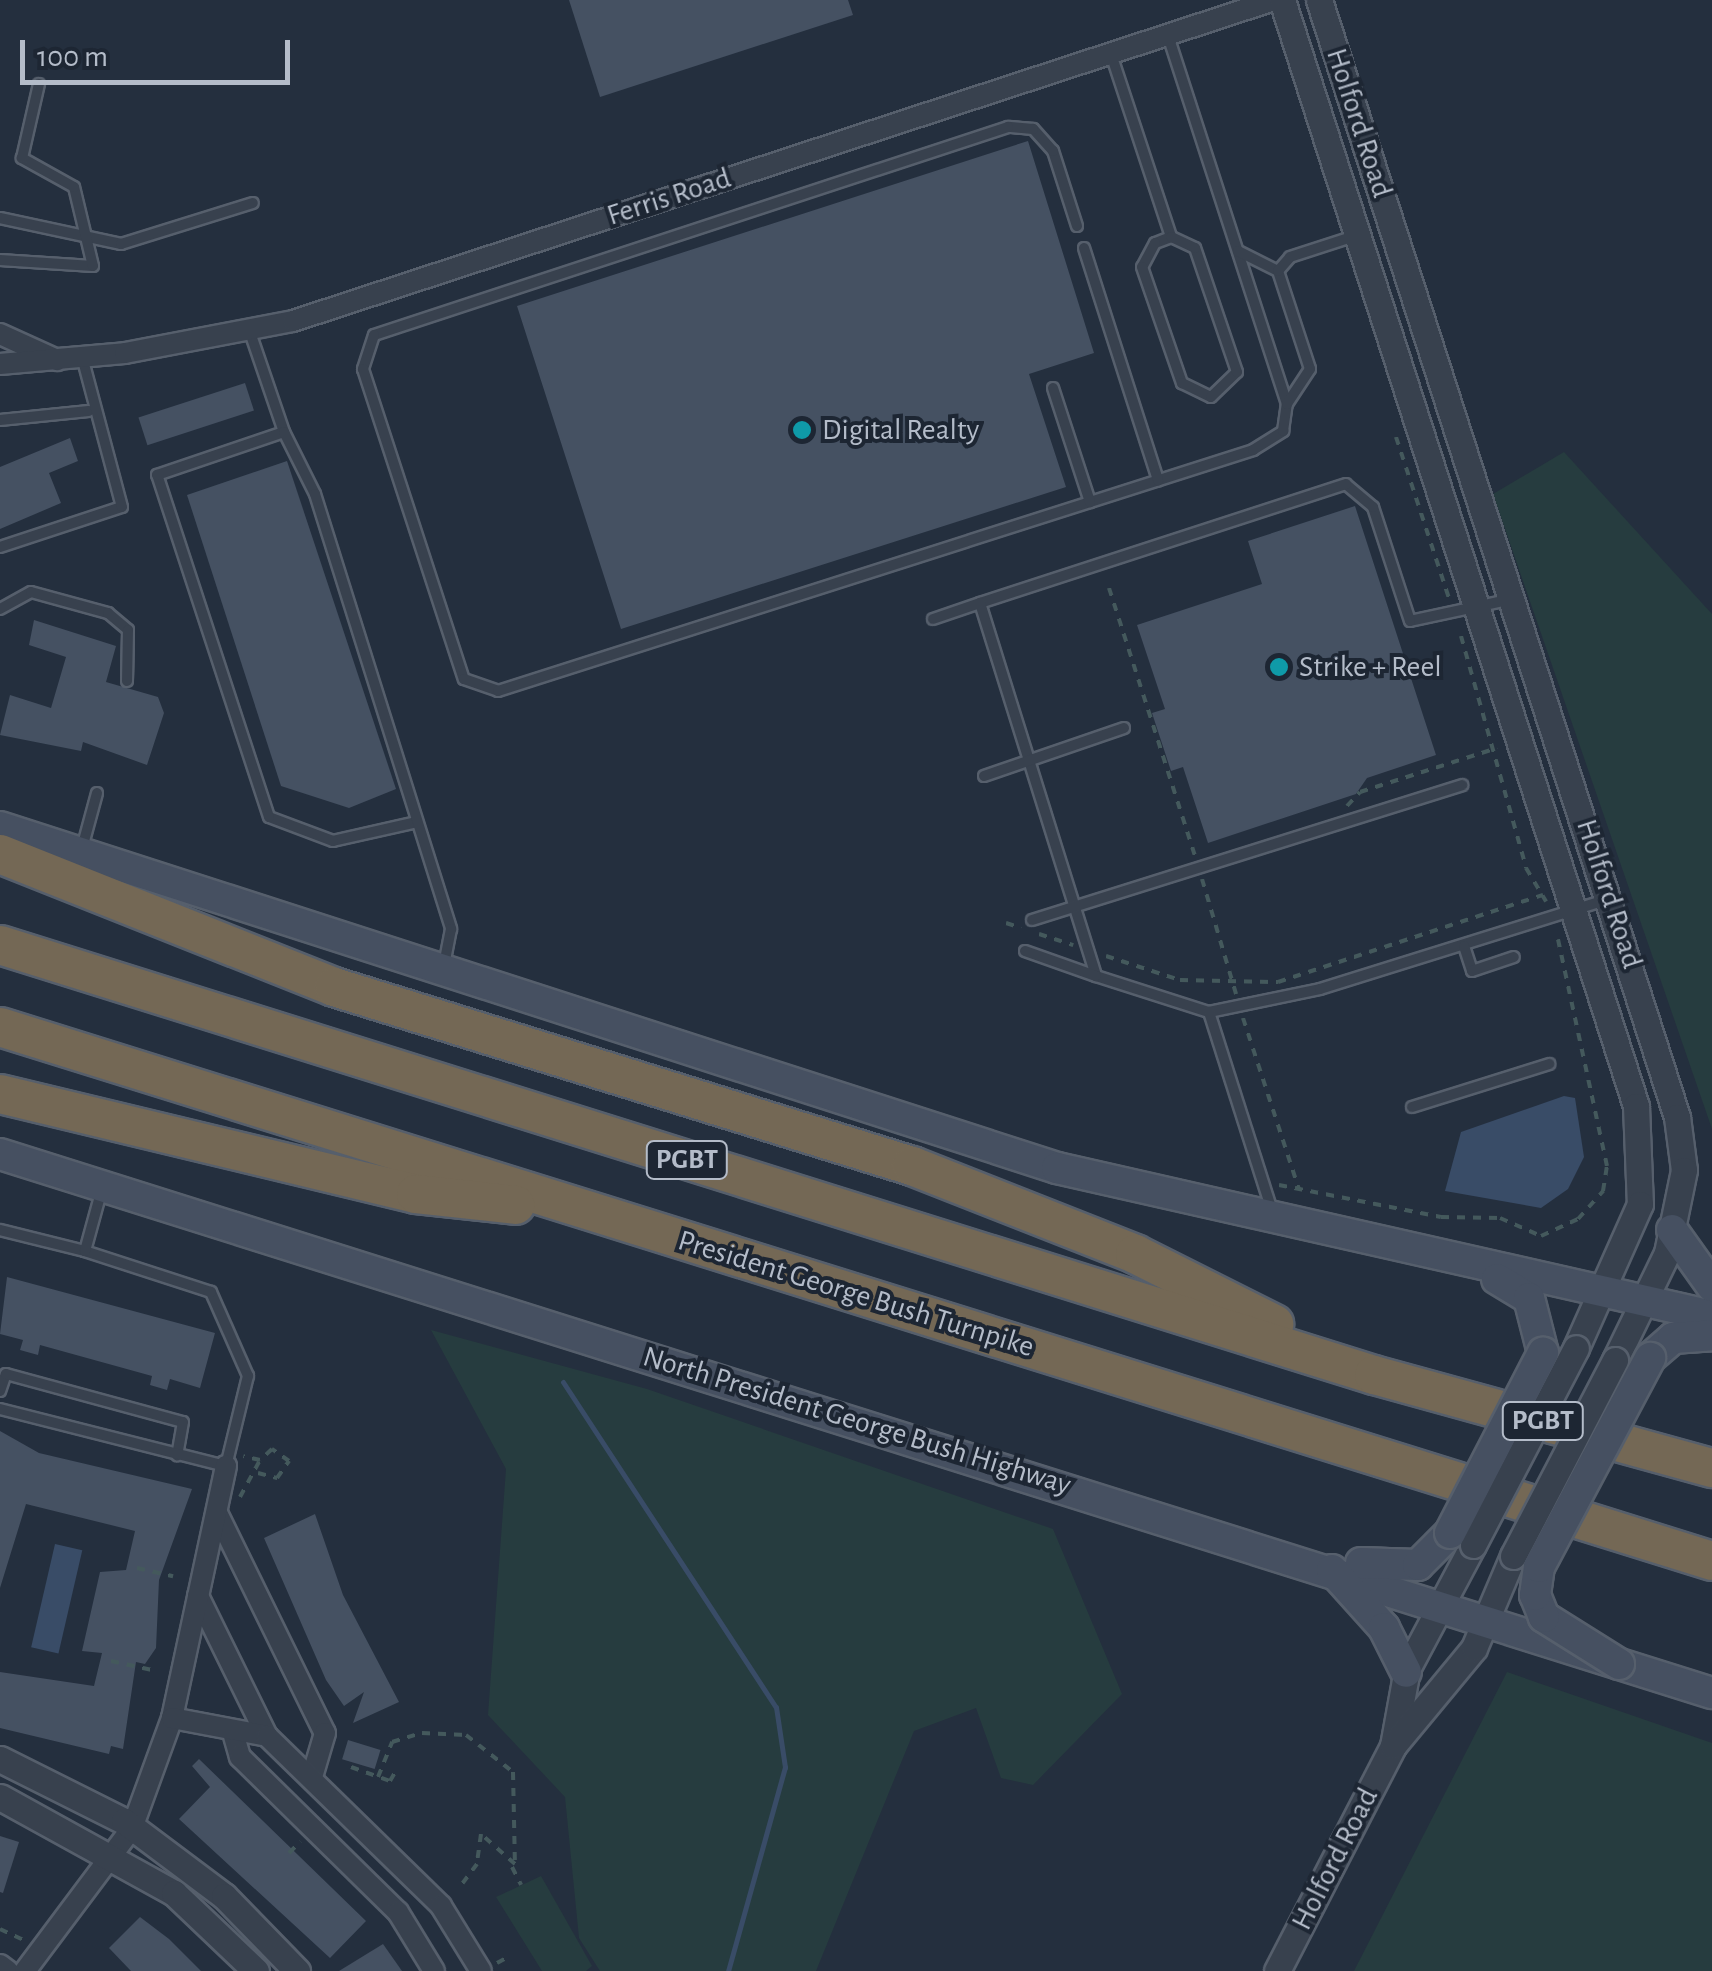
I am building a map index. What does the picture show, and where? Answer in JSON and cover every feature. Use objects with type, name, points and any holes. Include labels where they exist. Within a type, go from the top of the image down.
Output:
[{"type":"highway","points":[[0,854],[334,987],[912,1166],[1135,1254],[1374,1374]]},
{"type":"highway","name":"PGBT","points":[[0,944],[1374,1374],[1712,1468]]},
{"type":"highway","name":"President George Bush Turnpike","points":[[0,1027],[1712,1561]]},
{"type":"highway","points":[[0,1094],[416,1194],[602,1214]]},
{"type":"main road","points":[[0,827],[444,967],[1057,1168],[1458,1262],[1712,1316]]},
{"type":"main road","name":"North President George Bush Highway","points":[[0,1154],[1446,1603],[1712,1693]]},
{"type":"main road","points":[[1672,1230],[1712,1286]]},
{"type":"main road","points":[[1283,1554],[1418,1566],[1462,1539],[1543,1353],[1529,1298],[1458,1262]]},
{"type":"main road","points":[[1619,1664],[1544,1617],[1536,1596],[1539,1567],[1650,1358],[1673,1338],[1712,1335]]},
{"type":"main road","points":[[1330,1568],[1384,1628],[1406,1672]]},
{"type":"street","name":"Ferris Road","points":[[0,364],[82,358],[250,332],[1274,0]]},
{"type":"street","name":"Holford Road","points":[[1277,1971],[1393,1746],[1406,1672],[1446,1603],[1462,1539],[1605,1292],[1640,1204],[1643,1164],[1636,1106],[1560,907],[1282,0]]},
{"type":"street","name":"Holford Road","points":[[1319,0],[1611,898],[1682,1140],[1672,1230],[1646,1299],[1513,1556],[1486,1617],[1432,1707],[1393,1746]]},
{"type":"street","name":"Ferris Road","points":[[0,334],[57,360]]},
{"type":"street","points":[[26,1971],[116,1856],[132,1828],[172,1718],[198,1596],[226,1509],[234,1461]]},
{"type":"street","points":[[226,1509],[325,1733],[312,1777]]},
{"type":"street","points":[[198,1596],[268,1736],[422,1885],[481,1971]]},
{"type":"street","points":[[172,1718],[234,1736],[268,1736]]},
{"type":"street","points":[[234,1736],[252,1770],[398,1912],[434,1971]]},
{"type":"street","points":[[0,1760],[132,1828],[224,1896],[297,1971]]},
{"type":"street","points":[[0,1797],[116,1856],[174,1892],[256,1971]]},
{"type":"street","points":[[398,1912],[422,1885]]},
{"type":"street","points":[[0,1965],[8,1971]]},
{"type":"lane","points":[[1168,36],[1287,404]]},
{"type":"lane","points":[[1111,54],[1171,237],[1195,248],[1237,372],[1210,397],[1182,382],[1142,266],[1155,243],[1171,237]]},
{"type":"lane","points":[[0,260],[93,266],[74,187],[22,158],[39,84]]},
{"type":"lane","points":[[1077,226],[1053,150],[1033,129],[1008,128],[386,328],[362,355],[464,680],[482,692],[1269,443],[1283,431],[1287,404],[1310,369],[1278,271],[1238,251]]},
{"type":"lane","points":[[0,218],[120,244],[254,203]]},
{"type":"lane","points":[[1278,271],[1290,257],[1356,236]]},
{"type":"lane","points":[[1084,248],[1158,480]]},
{"type":"lane","points":[[250,332],[284,432],[315,494],[451,929],[444,967]]},
{"type":"lane","points":[[0,548],[122,507],[89,411],[82,358]]},
{"type":"lane","points":[[1053,388],[1090,502]]},
{"type":"lane","points":[[0,420],[89,411]]},
{"type":"lane","points":[[284,432],[157,475],[261,801],[284,826],[333,841],[417,822]]},
{"type":"lane","points":[[932,618],[1346,484],[1373,507],[1410,621],[1469,620],[1514,599]]},
{"type":"lane","points":[[0,609],[31,592],[108,612],[128,630],[128,681]]},
{"type":"lane","points":[[980,603],[1096,976]]},
{"type":"lane","points":[[984,776],[1124,728]]},
{"type":"lane","points":[[1032,920],[1462,785]]},
{"type":"lane","points":[[80,852],[97,793]]},
{"type":"lane","points":[[1025,951],[1209,1012],[1464,946],[1560,907],[1611,898]]},
{"type":"lane","points":[[1464,946],[1472,971],[1514,957]]},
{"type":"lane","points":[[1209,1012],[1275,1220]]},
{"type":"lane","points":[[1412,1107],[1549,1064]]},
{"type":"lane","points":[[86,1251],[103,1185]]},
{"type":"lane","points":[[0,1230],[86,1251],[211,1292],[248,1376],[234,1461],[177,1454],[0,1408]]},
{"type":"lane","points":[[0,1391],[6,1374],[183,1422],[177,1454]]},
{"type":"path","points":[[1396,437],[1451,603]]},
{"type":"path","points":[[1109,588],[1195,855],[1212,848]]},
{"type":"path","points":[[1469,620],[1520,849],[1543,894],[1560,907]]},
{"type":"path","points":[[1332,811],[1360,792],[1497,748]]},
{"type":"path","points":[[1202,879],[1235,993]]},
{"type":"path","points":[[1107,956],[1233,984],[1278,982],[1543,894]]},
{"type":"path","points":[[1006,923],[1076,947]]},
{"type":"path","points":[[1280,1185],[1441,1217],[1500,1218],[1541,1236],[1596,1202],[1606,1181],[1602,1111],[1558,935]]},
{"type":"path","points":[[1244,1021],[1299,1189]]},
{"type":"path","points":[[226,1509],[258,1473],[260,1460],[272,1449],[289,1461],[277,1478],[258,1473]]},
{"type":"path","points":[[234,1461],[260,1460]]},
{"type":"path","points":[[137,1568],[173,1576]]},
{"type":"path","points":[[112,1662],[152,1670]]},
{"type":"path","points":[[378,1777],[400,1738],[476,1740],[518,1780],[512,1867]]},
{"type":"path","points":[[351,1767],[394,1780],[398,1769]]},
{"type":"path","points":[[462,1884],[477,1864],[481,1834],[512,1867],[521,1886]]},
{"type":"path","points":[[288,1853],[304,1838]]},
{"type":"path","points":[[0,1929],[24,1940]]},
{"type":"green space","points":[[1564,452],[1712,614],[1712,1129],[1493,494]]},
{"type":"green space","points":[[431,1330],[647,1389],[1053,1529],[1122,1694],[1033,1785],[1001,1778],[976,1708],[914,1731],[816,1971],[600,1971],[579,1938],[565,1797],[488,1715],[506,1469]]},
{"type":"green space","points":[[1507,1672],[1712,1743],[1712,1971],[1354,1971]]},
{"type":"green space","points":[[541,1876],[592,1966],[586,1971],[542,1971],[496,1897]]},
{"type":"water","points":[[1564,1096],[1575,1098],[1584,1157],[1568,1189],[1541,1208],[1445,1191],[1461,1132]]},
{"type":"water","points":[[55,1544],[82,1550],[58,1654],[31,1647]]},
{"type":"building","points":[[569,0],[848,0],[853,15],[600,97]]},
{"type":"building","name":"Digital Realty","points":[[1028,141],[1094,353],[1029,374],[1066,487],[621,629],[517,306]]},
{"type":"building","points":[[245,383],[254,411],[147,445],[138,418]]},
{"type":"building","points":[[70,438],[78,461],[49,473],[61,503],[0,529],[0,467]]},
{"type":"building","points":[[287,461],[396,789],[349,808],[281,786],[187,495]]},
{"type":"building","name":"Strike + Reel","points":[[1355,506],[1436,755],[1367,778],[1356,794],[1208,843],[1183,767],[1171,771],[1152,713],[1165,709],[1137,625],[1262,584],[1248,541]]},
{"type":"building","points":[[34,620],[116,646],[106,682],[158,697],[164,713],[147,765],[83,742],[81,751],[0,735],[10,695],[51,708],[66,657],[29,645]]},
{"type":"building","points":[[7,1277],[215,1333],[200,1388],[170,1379],[167,1390],[150,1385],[152,1376],[40,1345],[38,1355],[20,1350],[23,1340],[0,1334]]},
{"type":"building","points":[[0,1431],[39,1453],[192,1489],[159,1580],[156,1648],[145,1664],[136,1662],[123,1749],[111,1746],[109,1754],[0,1728],[0,1672],[94,1686],[102,1653],[82,1651],[100,1572],[126,1570],[135,1531],[26,1504],[0,1588]]},
{"type":"building","points":[[315,1514],[343,1595],[399,1702],[353,1723],[364,1692],[344,1706],[326,1680],[264,1538]]},
{"type":"building","points":[[348,1740],[381,1750],[375,1769],[342,1759]]},
{"type":"building","points":[[199,1759],[366,1921],[330,1958],[179,1819],[210,1787],[192,1766]]},
{"type":"building","points":[[0,1836],[19,1842],[3,1893],[0,1892]]},
{"type":"building","points":[[140,1917],[201,1971],[131,1971],[109,1948]]},
{"type":"building","points":[[383,1944],[402,1971],[339,1971]]},
{"type":"waterway","points":[[563,1382],[776,1707],[785,1767],[728,1971]]},
{"type":"place","name":"Digital Realty","points":[[802,430]]},
{"type":"place","name":"Strike + Reel","points":[[1279,667]]}]
